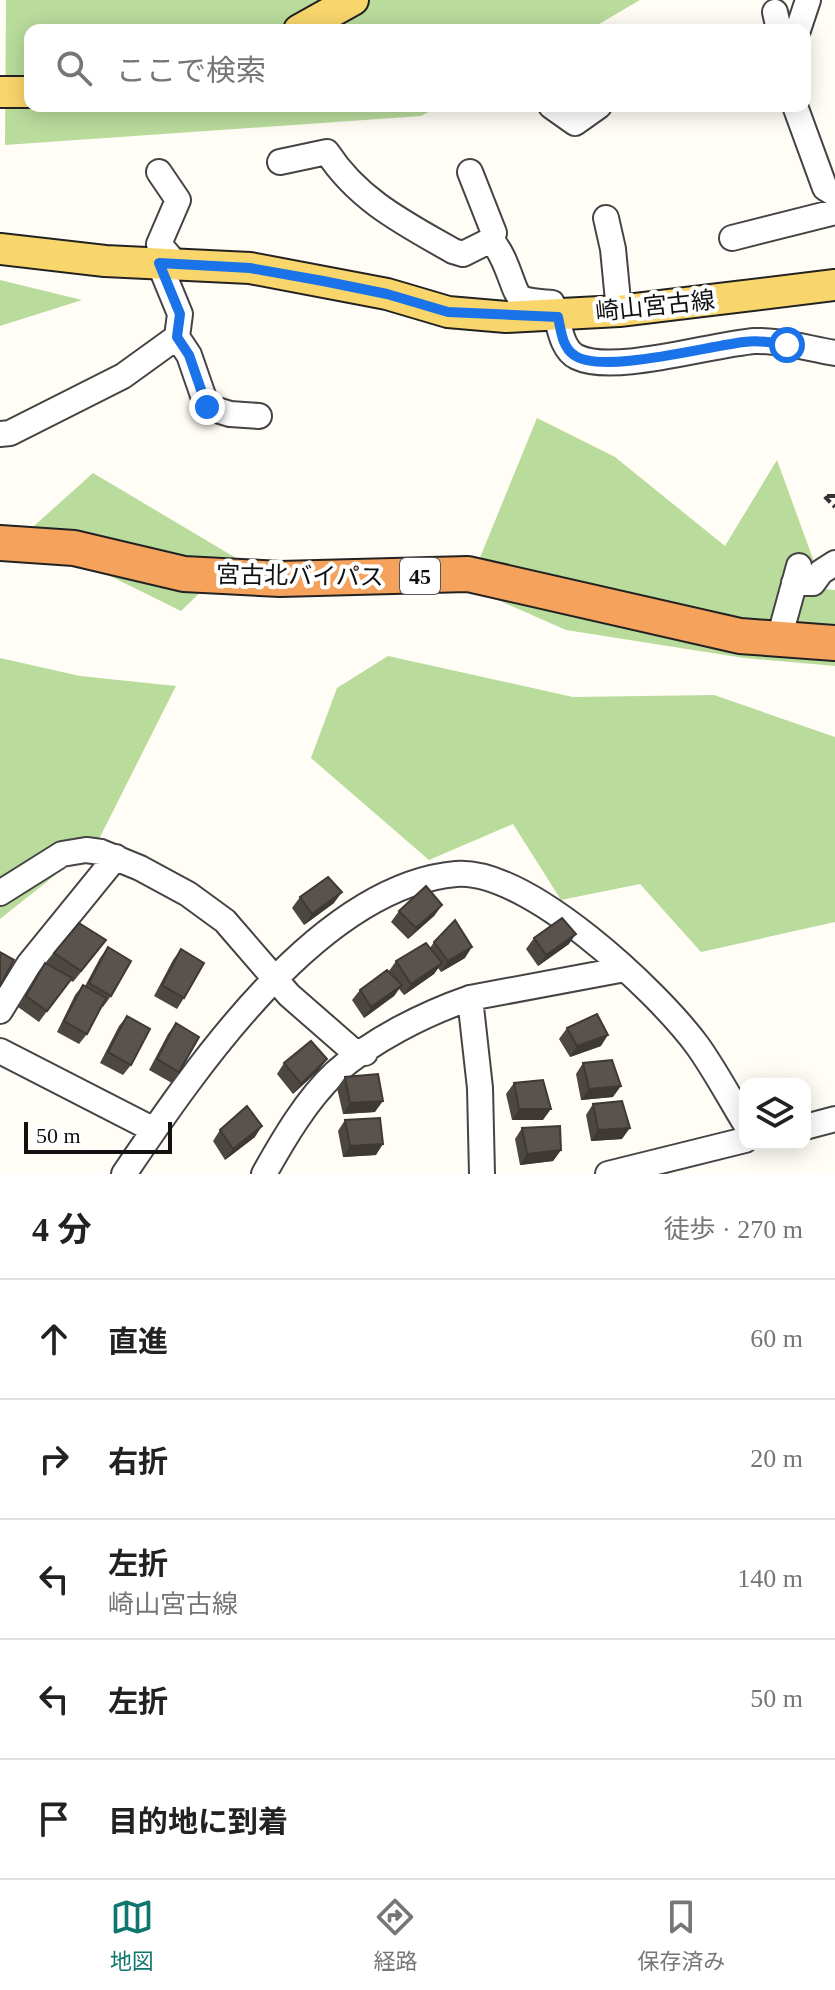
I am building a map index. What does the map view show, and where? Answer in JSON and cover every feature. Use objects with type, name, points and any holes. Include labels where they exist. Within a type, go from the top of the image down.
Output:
[{"type":"highway","name":"宮古北バイパス","points":[[0,543],[74,548],[184,574],[280,579],[468,574],[656,620],[740,636],[835,643]]},
{"type":"main road","points":[[310,24],[353,0]]},
{"type":"main road","points":[[0,92],[24,92]]},
{"type":"main road","name":"崎山宮古線","points":[[0,249],[250,268],[387,294],[448,312],[558,317],[835,285]]},
{"type":"street","points":[[800,24],[808,0]]},
{"type":"street","points":[[559,112],[575,123],[591,112]]},
{"type":"street","points":[[797,112],[825,188],[835,194]]},
{"type":"street","points":[[280,162],[327,152],[358,192],[453,251],[463,254],[491,240],[494,233],[470,172]]},
{"type":"street","points":[[159,172],[178,200],[159,244],[168,264],[180,314],[177,337],[189,355],[207,407],[230,414],[259,416]]},
{"type":"street","points":[[732,238],[835,212]]},
{"type":"street","points":[[606,218],[613,249],[619,311]]},
{"type":"street","points":[[491,240],[508,262],[517,294],[522,299],[552,303],[565,346],[575,357],[596,363],[760,341],[835,353]]},
{"type":"street","points":[[0,434],[10,433],[123,376],[177,337]]},
{"type":"street","points":[[779,639],[796,575],[813,583],[821,572],[835,563]]},
{"type":"street","points":[[0,893],[62,854],[86,850],[116,857],[188,894],[225,921],[276,981],[352,1050],[365,1053]]},
{"type":"street","points":[[0,1011],[29,964],[116,857]]},
{"type":"street","points":[[124,1174],[189,1077],[309,947],[372,901],[410,884],[458,874],[488,879],[530,897],[595,942],[625,969],[696,1045],[739,1113]]},
{"type":"street","points":[[264,1174],[305,1109],[335,1073],[446,1006],[470,998],[625,969]]},
{"type":"street","points":[[470,998],[480,1088],[482,1174]]},
{"type":"street","points":[[0,1051],[154,1130]]},
{"type":"street","points":[[811,1125],[835,1119]]},
{"type":"street","points":[[608,1174],[739,1141]]},
{"type":"path","points":[[835,496],[824,496],[835,507]]},
{"type":"green space","points":[[6,0],[640,0],[599,24],[24,24],[24,112],[429,112],[421,116],[5,145]]},
{"type":"green space","points":[[0,280],[82,300],[0,326]]},
{"type":"green space","points":[[537,418],[615,457],[725,546],[777,460],[824,589],[835,590],[835,666],[744,658],[566,630],[468,587]]},
{"type":"green space","points":[[93,473],[236,558],[181,611],[25,534]]},
{"type":"green space","points":[[388,656],[573,697],[714,695],[835,737],[835,922],[701,952],[640,884],[561,900],[513,824],[429,860],[311,758],[337,688]]},
{"type":"green space","points":[[0,658],[80,676],[176,686],[98,841],[0,919]]},
{"type":"building","points":[[328,877],[342,892],[312,914],[300,897]]},
{"type":"building","points":[[426,886],[442,905],[416,928],[399,911]]},
{"type":"building","points":[[562,918],[576,934],[546,955],[534,938]]},
{"type":"building","points":[[455,920],[472,947],[448,961],[434,942]]},
{"type":"building","points":[[79,923],[106,940],[81,971],[54,953]]},
{"type":"building","points":[[426,943],[442,963],[411,984],[396,961]]},
{"type":"building","points":[[108,947],[131,961],[111,996],[89,983]]},
{"type":"building","points":[[181,949],[204,963],[184,998],[162,985]]},
{"type":"building","points":[[0,952],[14,960],[0,986]]},
{"type":"building","points":[[45,963],[72,978],[47,1011],[26,996]]},
{"type":"building","points":[[387,970],[402,985],[371,1007],[360,990]]},
{"type":"building","points":[[83,985],[106,998],[87,1034],[64,1021]]},
{"type":"building","points":[[597,1014],[608,1035],[577,1046],[567,1028]]},
{"type":"building","points":[[127,1016],[150,1029],[131,1065],[108,1052]]},
{"type":"building","points":[[176,1023],[199,1037],[179,1072],[157,1059]]},
{"type":"building","points":[[311,1041],[327,1059],[301,1084],[284,1063]]},
{"type":"building","points":[[612,1060],[621,1086],[589,1089],[583,1063]]},
{"type":"building","points":[[378,1074],[383,1101],[350,1103],[345,1077]]},
{"type":"building","points":[[543,1080],[551,1109],[519,1109],[514,1083]]},
{"type":"building","points":[[622,1101],[630,1128],[598,1130],[593,1104]]},
{"type":"building","points":[[247,1106],[262,1126],[233,1149],[220,1130]]},
{"type":"building","points":[[380,1118],[383,1144],[350,1146],[345,1120]]},
{"type":"building","points":[[560,1126],[561,1150],[527,1154],[522,1128]]},
{"type":"route","points":[[207,407],[189,355],[177,337],[181,326],[180,314],[159,263],[250,268],[387,294],[448,312],[558,317],[565,346],[575,357],[596,363],[635,360],[743,342],[787,345]]}]
